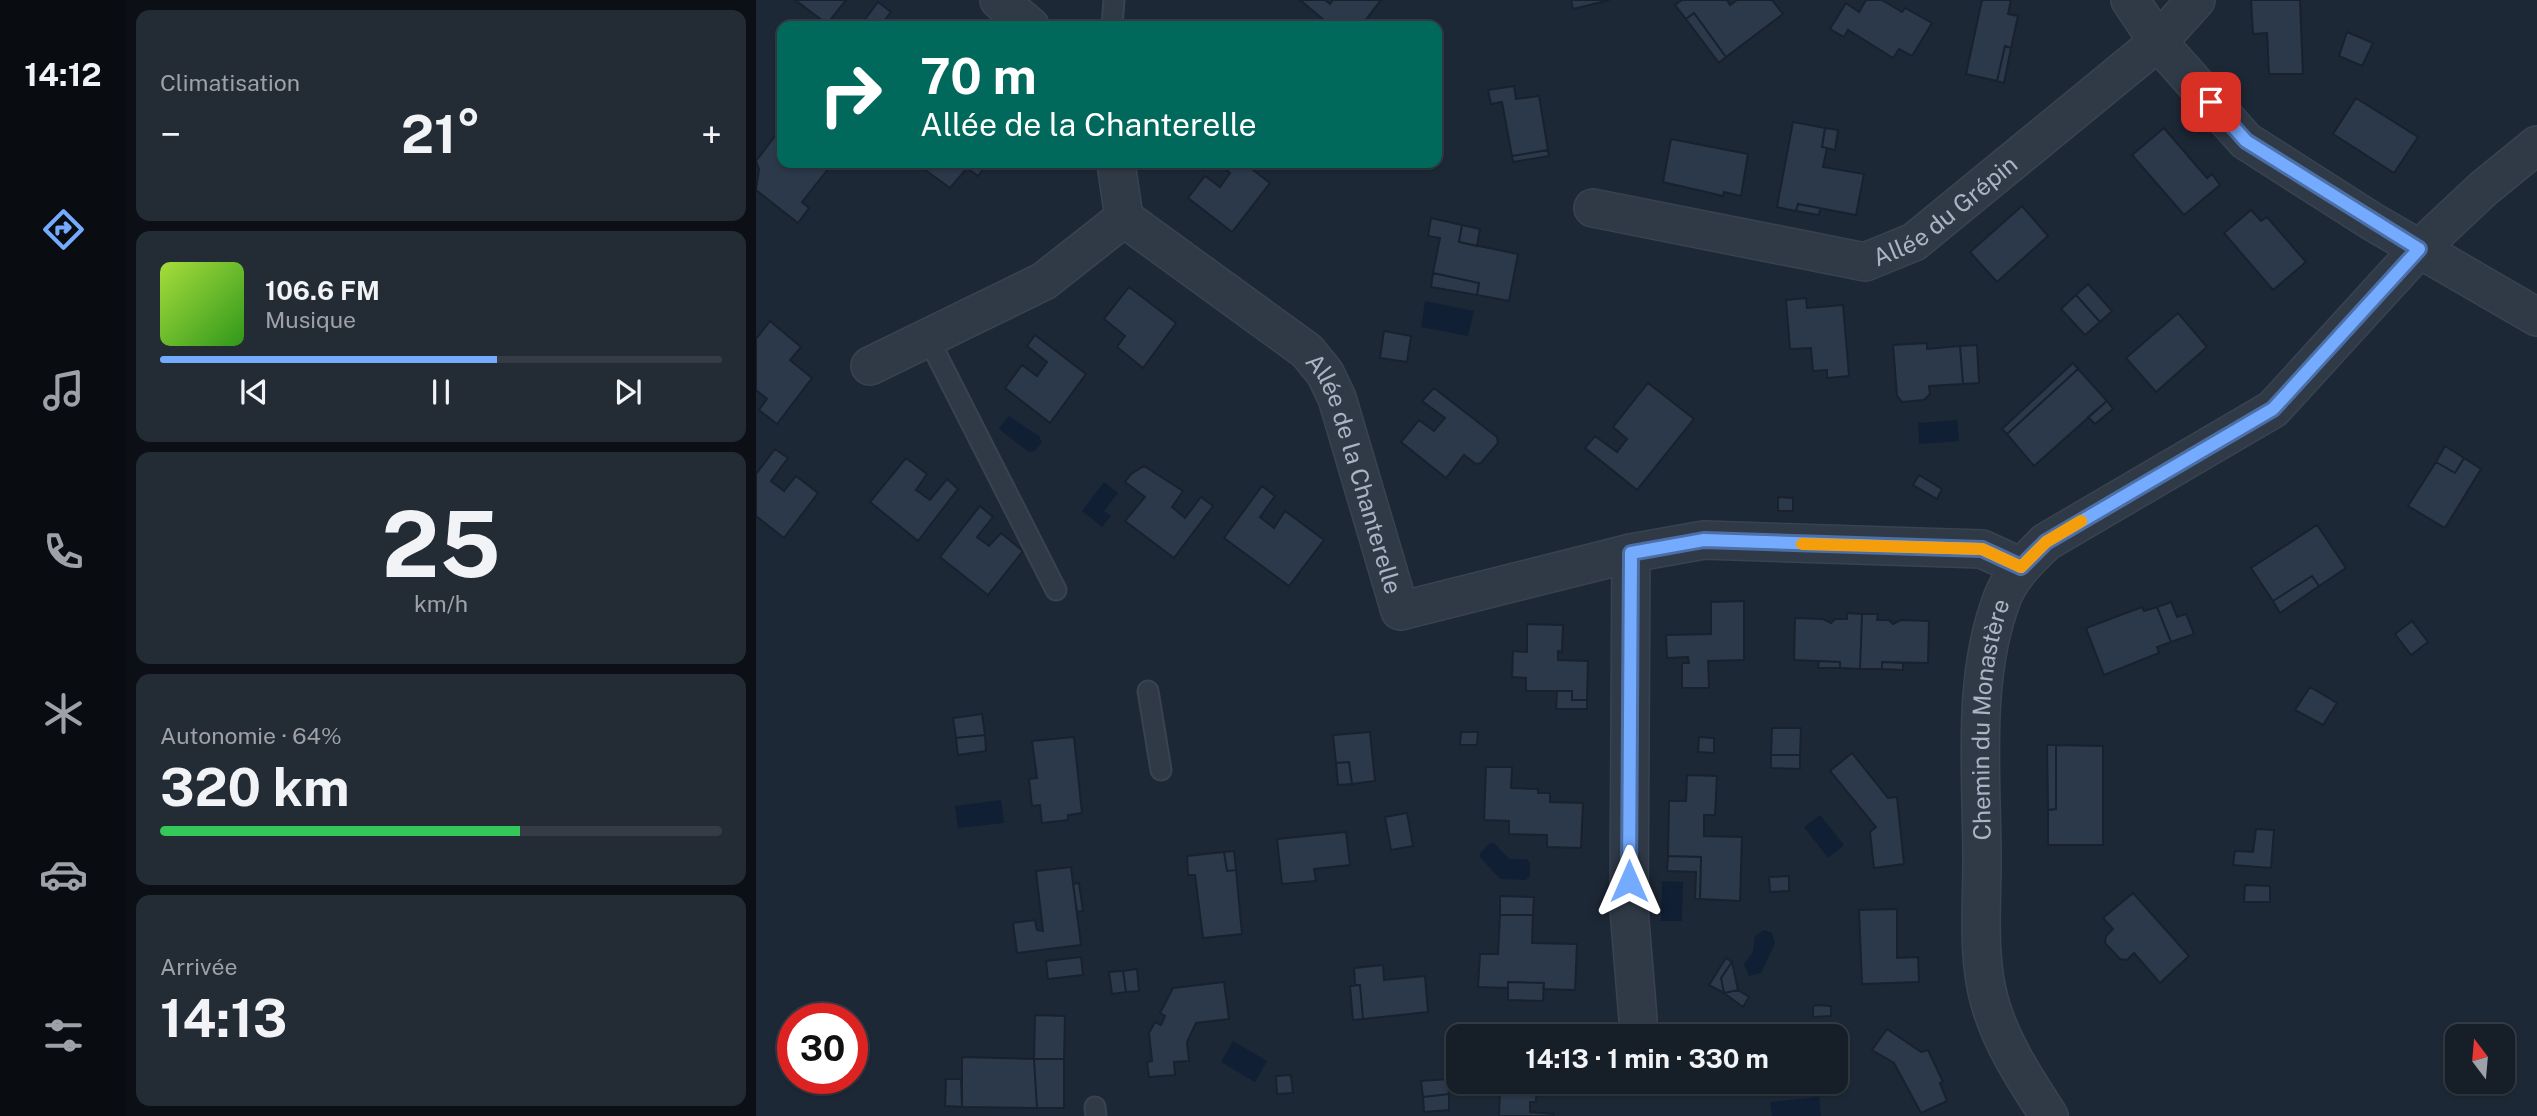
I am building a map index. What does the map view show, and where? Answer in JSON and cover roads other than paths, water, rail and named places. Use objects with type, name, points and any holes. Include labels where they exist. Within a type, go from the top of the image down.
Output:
[{"type":"street","points":[[999,0],[1024,21]]},
{"type":"street","points":[[2130,0],[2158,42],[2246,141],[2419,249],[2537,317]]},
{"type":"street","name":"Allée du Grépin","points":[[1593,208],[1865,262],[1913,242],[2158,42],[2196,0]]},
{"type":"street","name":"Chemin du Monastère","points":[[2049,1116],[2008,1052],[1990,1003],[1982,961],[1982,711],[1990,640],[2004,594],[2021,567],[2046,542],[2273,409],[2419,249],[2483,189],[2537,145]]},
{"type":"street","points":[[870,366],[1044,281],[1124,218],[1117,168]]},
{"type":"street","name":"Allée de la Chanterelle","points":[[1124,218],[1307,351],[1325,373],[1337,398],[1400,611],[1631,553],[1704,540],[1982,549],[2021,567]]},
{"type":"street","points":[[1631,553],[1629,909],[1638,1019]]},
{"type":"lane","points":[[1112,21],[1114,0]]},
{"type":"lane","points":[[928,338],[1056,590]]},
{"type":"lane","points":[[1148,691],[1161,770]]},
{"type":"water","points":[[1425,301],[1474,311],[1468,336],[1421,327]]},
{"type":"water","points":[[1009,416],[1039,436],[1042,442],[1035,451],[1029,452],[1001,431],[999,428]]},
{"type":"water","points":[[1957,420],[1959,441],[1919,444],[1918,423]]},
{"type":"water","points":[[1104,482],[1118,493],[1104,511],[1111,516],[1102,527],[1082,511]]},
{"type":"water","points":[[1001,800],[1004,823],[958,828],[955,806]]},
{"type":"water","points":[[1820,815],[1844,845],[1828,858],[1804,827]]},
{"type":"water","points":[[1490,843],[1495,844],[1509,859],[1527,859],[1530,863],[1530,876],[1526,880],[1500,879],[1480,857],[1480,853]]},
{"type":"water","points":[[1662,881],[1683,882],[1682,921],[1661,921]]},
{"type":"water","points":[[1764,930],[1772,933],[1775,943],[1761,973],[1749,976],[1744,964],[1753,952],[1755,936]]},
{"type":"water","points":[[1233,1041],[1267,1061],[1255,1082],[1221,1062]]},
{"type":"water","points":[[1819,1097],[1821,1116],[1772,1116],[1770,1102]]}]
